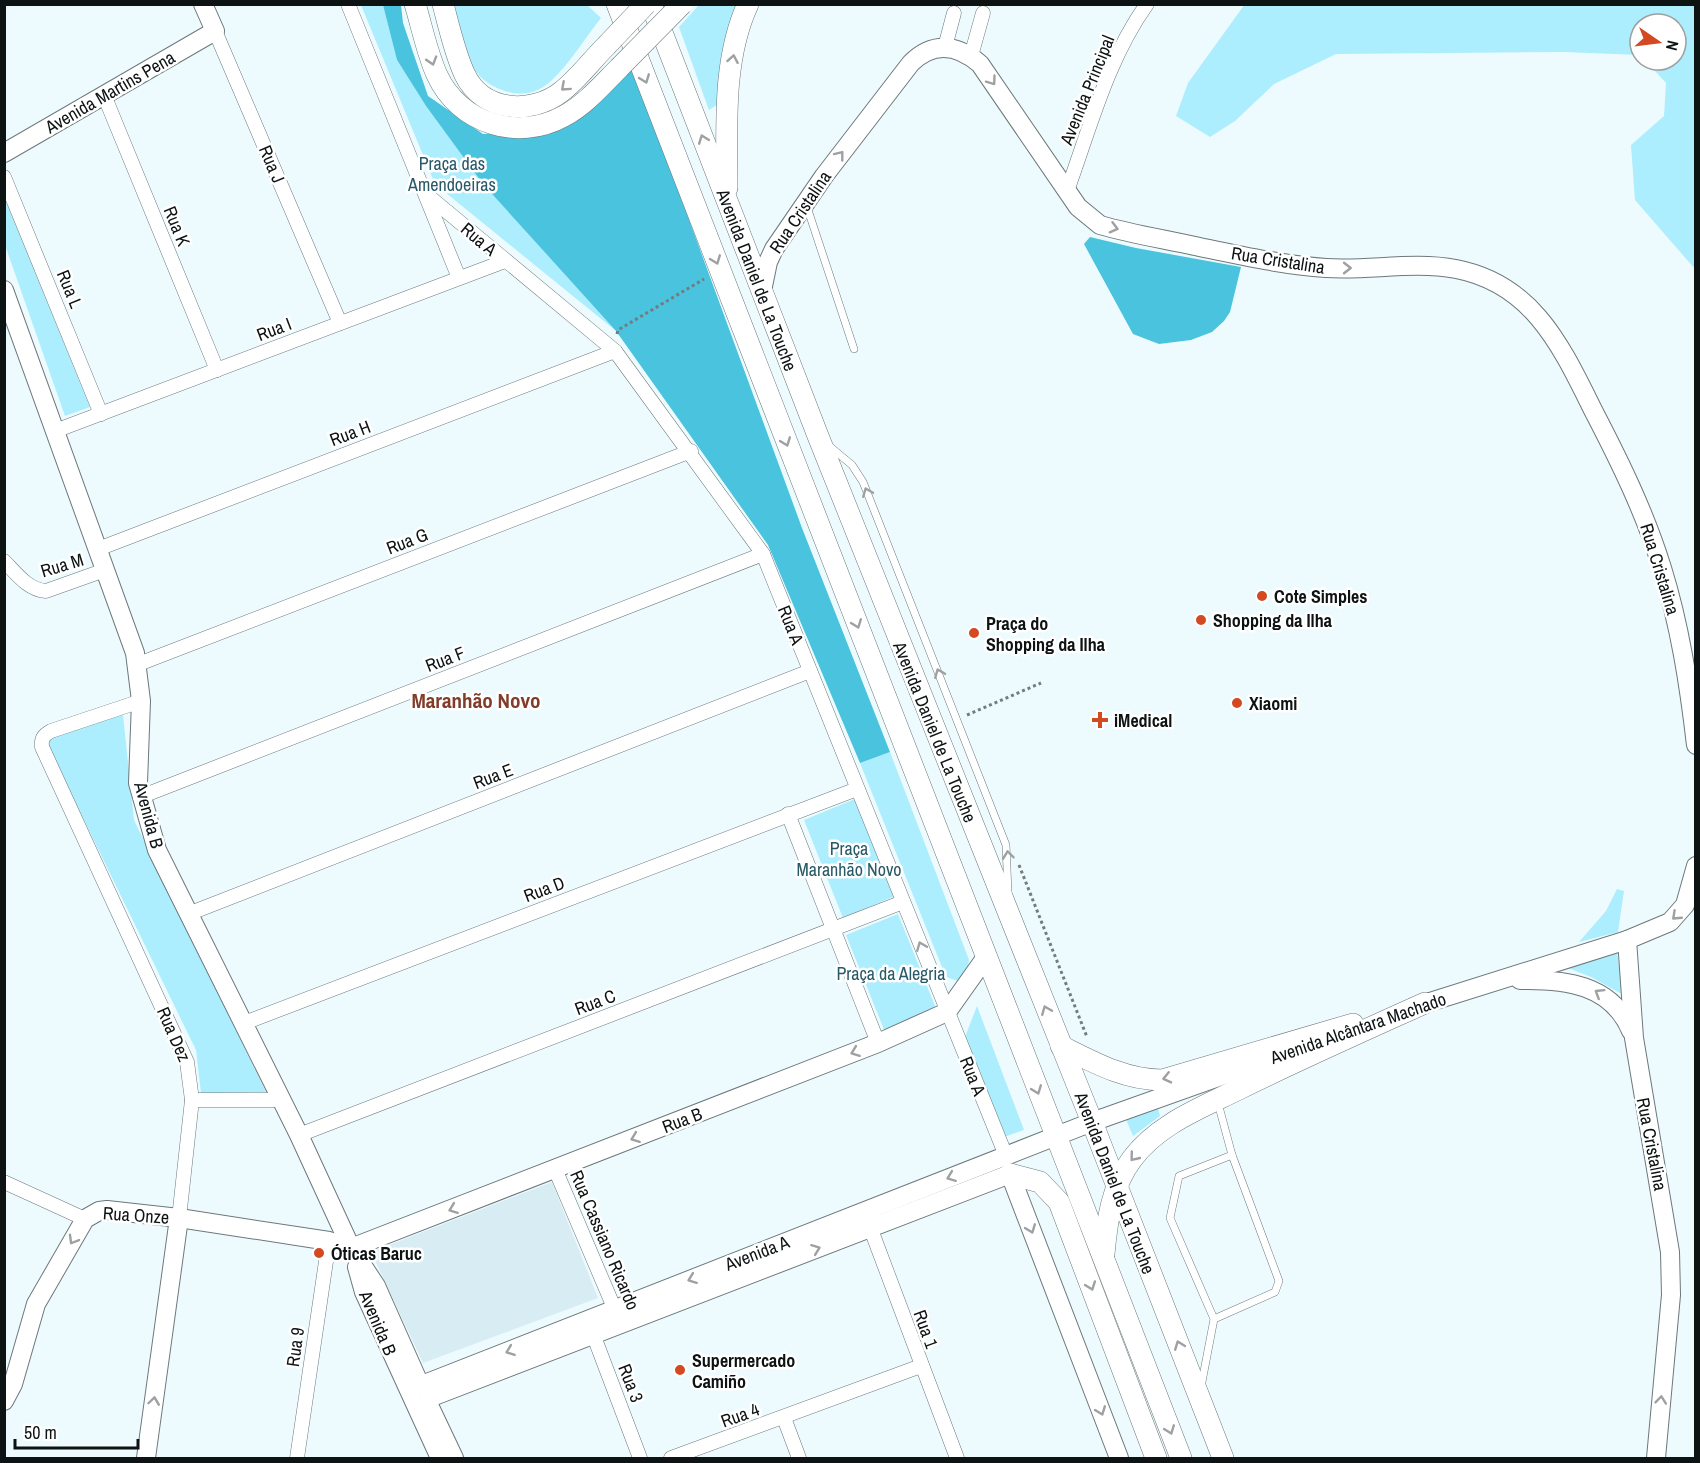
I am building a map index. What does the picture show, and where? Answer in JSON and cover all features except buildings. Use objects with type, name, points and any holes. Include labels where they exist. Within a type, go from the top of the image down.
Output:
[{"type":"main road","points":[[415,4],[436,73],[443,86],[467,111],[484,122],[522,129],[543,126],[574,110],[682,4]]},
{"type":"main road","points":[[443,4],[465,75],[480,93],[503,106],[518,107],[545,101],[561,92],[648,4]]},
{"type":"main road","name":"Avenida Daniel de La Touche","points":[[616,4],[1181,1458]]},
{"type":"main road","name":"Avenida Daniel de La Touche","points":[[648,4],[1223,1458]]},
{"type":"main road","points":[[727,201],[729,82],[736,43],[748,4]]},
{"type":"main road","points":[[1061,1046],[1117,1072],[1140,1079],[1162,1080],[1425,1003]]},
{"type":"main road","points":[[1103,1258],[1106,1231],[1117,1187],[1134,1156],[1157,1134],[1189,1113],[1425,1003]]},
{"type":"main road","points":[[1056,1137],[1063,1211]]},
{"type":"main road","points":[[1008,1165],[1045,1186],[1057,1198],[1156,1458]]},
{"type":"street","name":"Rua J","points":[[203,4],[340,324]]},
{"type":"street","name":"Rua A","points":[[348,4],[459,278]]},
{"type":"street","name":"Avenida Principal","points":[[1067,191],[1111,69],[1127,35],[1147,4]]},
{"type":"street","points":[[945,47],[956,9]]},
{"type":"street","points":[[971,56],[984,9]]},
{"type":"street","name":"Avenida Martins Pena","points":[[4,153],[215,31]]},
{"type":"street","name":"Rua Cristalina","points":[[762,291],[766,269],[774,249],[806,202],[911,63],[929,49],[945,47],[971,56],[994,82],[1067,191],[1088,216],[1100,225],[1292,265],[1328,268],[1455,269],[1477,275],[1524,301],[1558,341],[1640,507],[1662,568],[1672,608],[1689,687],[1695,745]]},
{"type":"street","name":"Rua K","points":[[104,95],[217,370]]},
{"type":"street","name":"Rua L","points":[[4,177],[101,414]]},
{"type":"street","name":"Rua A","points":[[427,195],[615,351],[691,451],[763,554],[1008,1165],[1119,1458]]},
{"type":"street","name":"Rua I","points":[[55,431],[505,261]]},
{"type":"street","name":"Avenida B","points":[[4,290],[99,549],[136,664],[141,701],[137,764],[140,797],[157,850],[299,1134],[351,1248],[364,1292],[420,1394]]},
{"type":"street","name":"Rua H","points":[[99,549],[615,351]]},
{"type":"street","name":"Rua G","points":[[136,664],[691,451]]},
{"type":"street","name":"Rua F","points":[[140,797],[763,554]]},
{"type":"street","name":"Rua M","points":[[4,561],[32,588],[39,591],[46,591],[105,570]]},
{"type":"street","name":"Rua E","points":[[188,914],[810,671]]},
{"type":"street","name":"Rua Dez","points":[[141,701],[51,731],[44,735],[42,747],[187,1062],[192,1100],[179,1218],[146,1458]]},
{"type":"street","name":"Rua D","points":[[244,1023],[857,789]]},
{"type":"street","points":[[788,814],[879,1043]]},
{"type":"street","points":[[1627,940],[1666,924],[1678,915],[1690,892],[1695,866]]},
{"type":"street","name":"Rua C","points":[[299,1134],[903,902]]},
{"type":"street","name":"Rua Cristalina","points":[[1627,940],[1634,1038],[1664,1207],[1672,1275],[1656,1458]]},
{"type":"street","name":"Avenida Alcântara Machado","points":[[1092,1122],[1425,1003],[1627,940]]},
{"type":"street","points":[[947,1012],[986,957]]},
{"type":"street","points":[[1492,982],[1559,980],[1589,988],[1614,1005],[1623,1016],[1634,1038]]},
{"type":"street","name":"Rua B","points":[[351,1248],[879,1043],[947,1012]]},
{"type":"street","points":[[192,1100],[282,1100]]},
{"type":"street","name":"Avenida A","points":[[420,1394],[1008,1165],[1056,1137],[1092,1122]]},
{"type":"street","name":"Rua Cassiano Ricardo","points":[[555,1169],[618,1317]]},
{"type":"street","points":[[4,1182],[86,1219]]},
{"type":"street","name":"Rua Onze","points":[[4,1401],[13,1384],[36,1304],[86,1219],[92,1214],[106,1210],[179,1218],[329,1241],[351,1248]]},
{"type":"street","name":"Rua 1","points":[[868,1220],[957,1458]]},
{"type":"street","name":"Rua 9","points":[[297,1458],[329,1241]]},
{"type":"street","name":"Rua 3","points":[[591,1327],[640,1458]]},
{"type":"street","name":"Rua 4","points":[[671,1458],[921,1366]]},
{"type":"street","points":[[420,1394],[440,1458]]},
{"type":"street","points":[[420,1394],[454,1458]]},
{"type":"street","points":[[784,1418],[799,1458]]},
{"type":"lane","points":[[806,202],[854,350]]},
{"type":"lane","points":[[1214,1319],[1275,1292],[1279,1281],[1232,1155],[1217,1100]]},
{"type":"lane","points":[[1199,1398],[1214,1319],[1170,1218],[1170,1210],[1179,1176],[1232,1155]]},
{"type":"path","points":[[615,351],[618,330],[720,270]]},
{"type":"path","points":[[963,717],[1041,683]]},
{"type":"shaded area","points":[[383,5],[401,5],[403,23],[428,96],[483,134],[539,134],[632,64],[802,528],[890,752],[860,763],[768,545],[616,331],[483,184],[426,106],[397,60]]},
{"type":"shaded area","points":[[1090,237],[1136,248],[1241,267],[1230,312],[1212,332],[1191,340],[1159,344],[1133,334],[1084,244]]},
{"type":"shaded area","points":[[552,1182],[598,1298],[423,1363],[371,1252]]},
{"type":"green space","points":[[1245,4],[1695,5],[1695,269],[1635,200],[1631,145],[1664,116],[1666,83],[1656,72],[1688,72],[1688,12],[1628,12],[1628,55],[1564,52],[1336,54],[1274,84],[1235,121],[1210,137],[1176,116],[1188,83]]},
{"type":"green space","name":"Praça das Amendoeiras","points":[[361,5],[383,5],[397,60],[426,106],[483,184],[616,331],[435,184]]},
{"type":"green space","points":[[452,5],[587,5],[601,18],[552,80],[542,88],[521,94],[494,87],[475,69],[463,46]]},
{"type":"green space","points":[[699,5],[738,5],[720,103],[709,110],[679,27]]},
{"type":"green space","points":[[5,199],[90,407],[65,416],[5,245]]},
{"type":"green space","points":[[123,715],[134,820],[266,1092],[201,1093],[196,1050],[44,738]]},
{"type":"green space","points":[[890,752],[969,960],[967,971],[958,981],[946,977],[860,763]]},
{"type":"green space","name":"Praça Maranhão Novo","points":[[855,799],[895,896],[843,918],[804,820]]},
{"type":"green space","points":[[1617,889],[1624,891],[1618,932],[1579,942],[1606,911]]},
{"type":"green space","name":"Praça da Alegria","points":[[898,914],[937,1011],[885,1032],[846,935]]},
{"type":"green space","points":[[1617,951],[1622,992],[1620,993],[1591,977],[1568,968]]},
{"type":"green space","points":[[977,1006],[1024,1130],[1004,1137],[965,1037]]},
{"type":"green space","points":[[1158,1108],[1160,1116],[1133,1136],[1125,1117]]},
{"type":"place","name":"Cote Simples","points":[[1262,596]]},
{"type":"place","name":"Shopping da Ilha","points":[[1201,620]]},
{"type":"place","name":"Praça do Shopping da Ilha","points":[[974,633]]},
{"type":"place","name":"Xiaomi","points":[[1237,703]]},
{"type":"place","name":"iMedical","points":[[1100,720]]},
{"type":"place","name":"Óticas Baruc","points":[[319,1253]]},
{"type":"place","name":"Supermercado Camiño","points":[[680,1370]]},
{"type":"district","name":"Maranhão Novo","points":[[476,700]]}]
